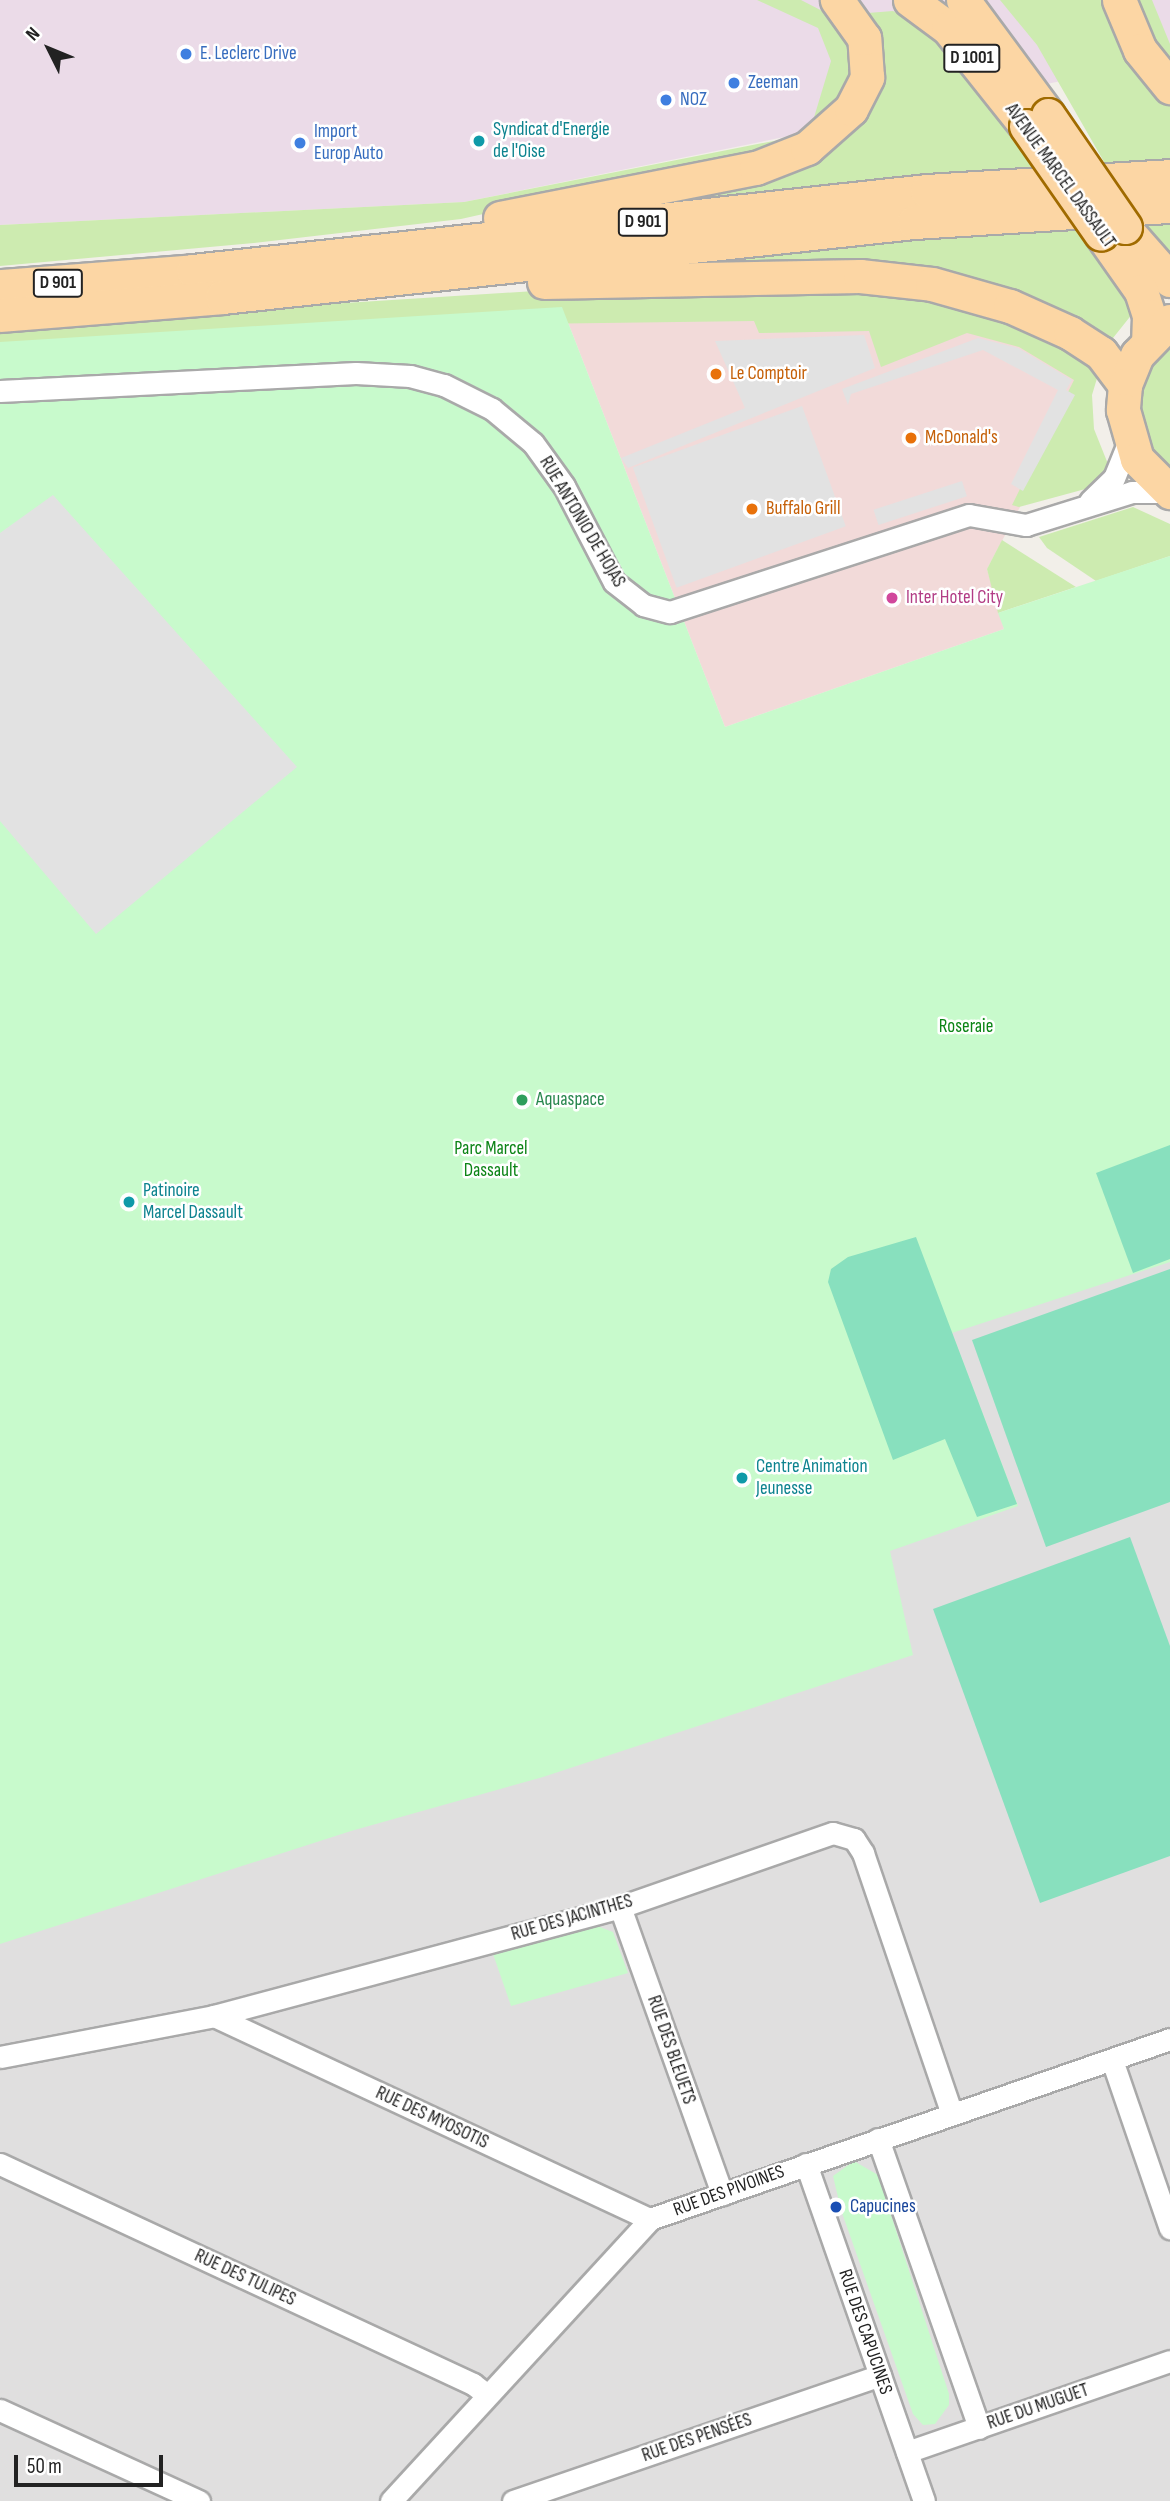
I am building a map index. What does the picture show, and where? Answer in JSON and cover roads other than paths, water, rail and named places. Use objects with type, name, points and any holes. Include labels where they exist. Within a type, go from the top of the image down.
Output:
[{"type":"main road","points":[[117,278],[236,253],[493,220],[783,161],[830,130],[863,89],[868,67],[867,47],[859,27],[837,0]]},
{"type":"main road","name":"AVENUE MARCEL DASSAULT","points":[[910,0],[948,28],[1037,120]]},
{"type":"main road","name":"AVENUE MARCEL DASSAULT","points":[[963,0],[1037,120],[1113,230],[1141,291],[1149,316],[1159,330]]},
{"type":"main road","points":[[1119,0],[1147,61],[1170,87]]},
{"type":"main road","name":"D 901","points":[[0,286],[117,278],[927,191],[1170,176]]},
{"type":"main road","name":"D 901","points":[[0,315],[360,283],[914,222],[1170,206]]},
{"type":"main road","name":"AVENUE MARCEL DASSAULT","points":[[1113,230],[1170,280]]},
{"type":"main road","points":[[360,283],[797,276],[912,281],[983,297],[1050,323],[1101,354],[1125,385]]},
{"type":"main road","points":[[1159,330],[1125,385],[1123,410],[1129,441],[1145,470],[1170,492]]},
{"type":"street","name":"RUE ANTONIO DE HOJAS","points":[[0,391],[356,373],[410,376],[444,384],[492,409],[533,443],[564,486],[614,582],[643,605],[670,612],[961,517],[985,516],[1026,525],[1132,492],[1170,492]]},
{"type":"street","name":"RUE ANTONIO DE HOJAS","points":[[1079,507],[1114,478],[1129,441]]},
{"type":"street","name":"RUE DES JACINTHES","points":[[0,2057],[214,2016],[620,1907],[824,1835],[840,1833],[854,1839],[863,1853],[952,2114]]},
{"type":"street","name":"RUE DES BLEUETS","points":[[620,1907],[722,2194]]},
{"type":"street","name":"RUE DES MYOSOTIS","points":[[214,2016],[650,2219]]},
{"type":"street","name":"RUE DES PIVOINES","points":[[391,2501],[650,2219],[1170,2039]]},
{"type":"street","points":[[1112,2060],[1170,2228]]},
{"type":"street","points":[[878,2139],[979,2428]]},
{"type":"street","name":"RUE DES TULIPES","points":[[0,2164],[473,2384],[487,2395]]},
{"type":"street","name":"RUE DES CAPUCINES","points":[[806,2164],[924,2501]]},
{"type":"street","name":"RUE DU MUGUET","points":[[907,2452],[1170,2361]]},
{"type":"street","name":"RUE DES PENSÉES","points":[[513,2501],[880,2375]]},
{"type":"street","points":[[0,2410],[200,2501]]},
{"type":"place","name":"E. Leclerc Drive","points":[[186,54]]},
{"type":"place","name":"Zeeman","points":[[734,83]]},
{"type":"place","name":"NOZ","points":[[666,100]]},
{"type":"place","name":"Syndicat d'Energie de l'Oise","points":[[479,141]]},
{"type":"place","name":"Import Europ Auto","points":[[300,143]]},
{"type":"place","name":"Le Comptoir","points":[[716,374]]},
{"type":"place","name":"McDonald's","points":[[911,438]]},
{"type":"place","name":"Buffalo Grill","points":[[752,509]]},
{"type":"place","name":"Inter Hotel City","points":[[892,598]]},
{"type":"place","name":"Aquaspace","points":[[522,1100]]},
{"type":"place","name":"Patinoire Marcel Dassault","points":[[129,1202]]},
{"type":"place","name":"Centre Animation Jeunesse","points":[[742,1478]]},
{"type":"place","name":"Capucines","points":[[836,2207]]},
{"type":"park label","name":"Roseraie","points":[[966,1027]]},
{"type":"park label","name":"Parc Marcel Dassault","points":[[491,1160]]}]
